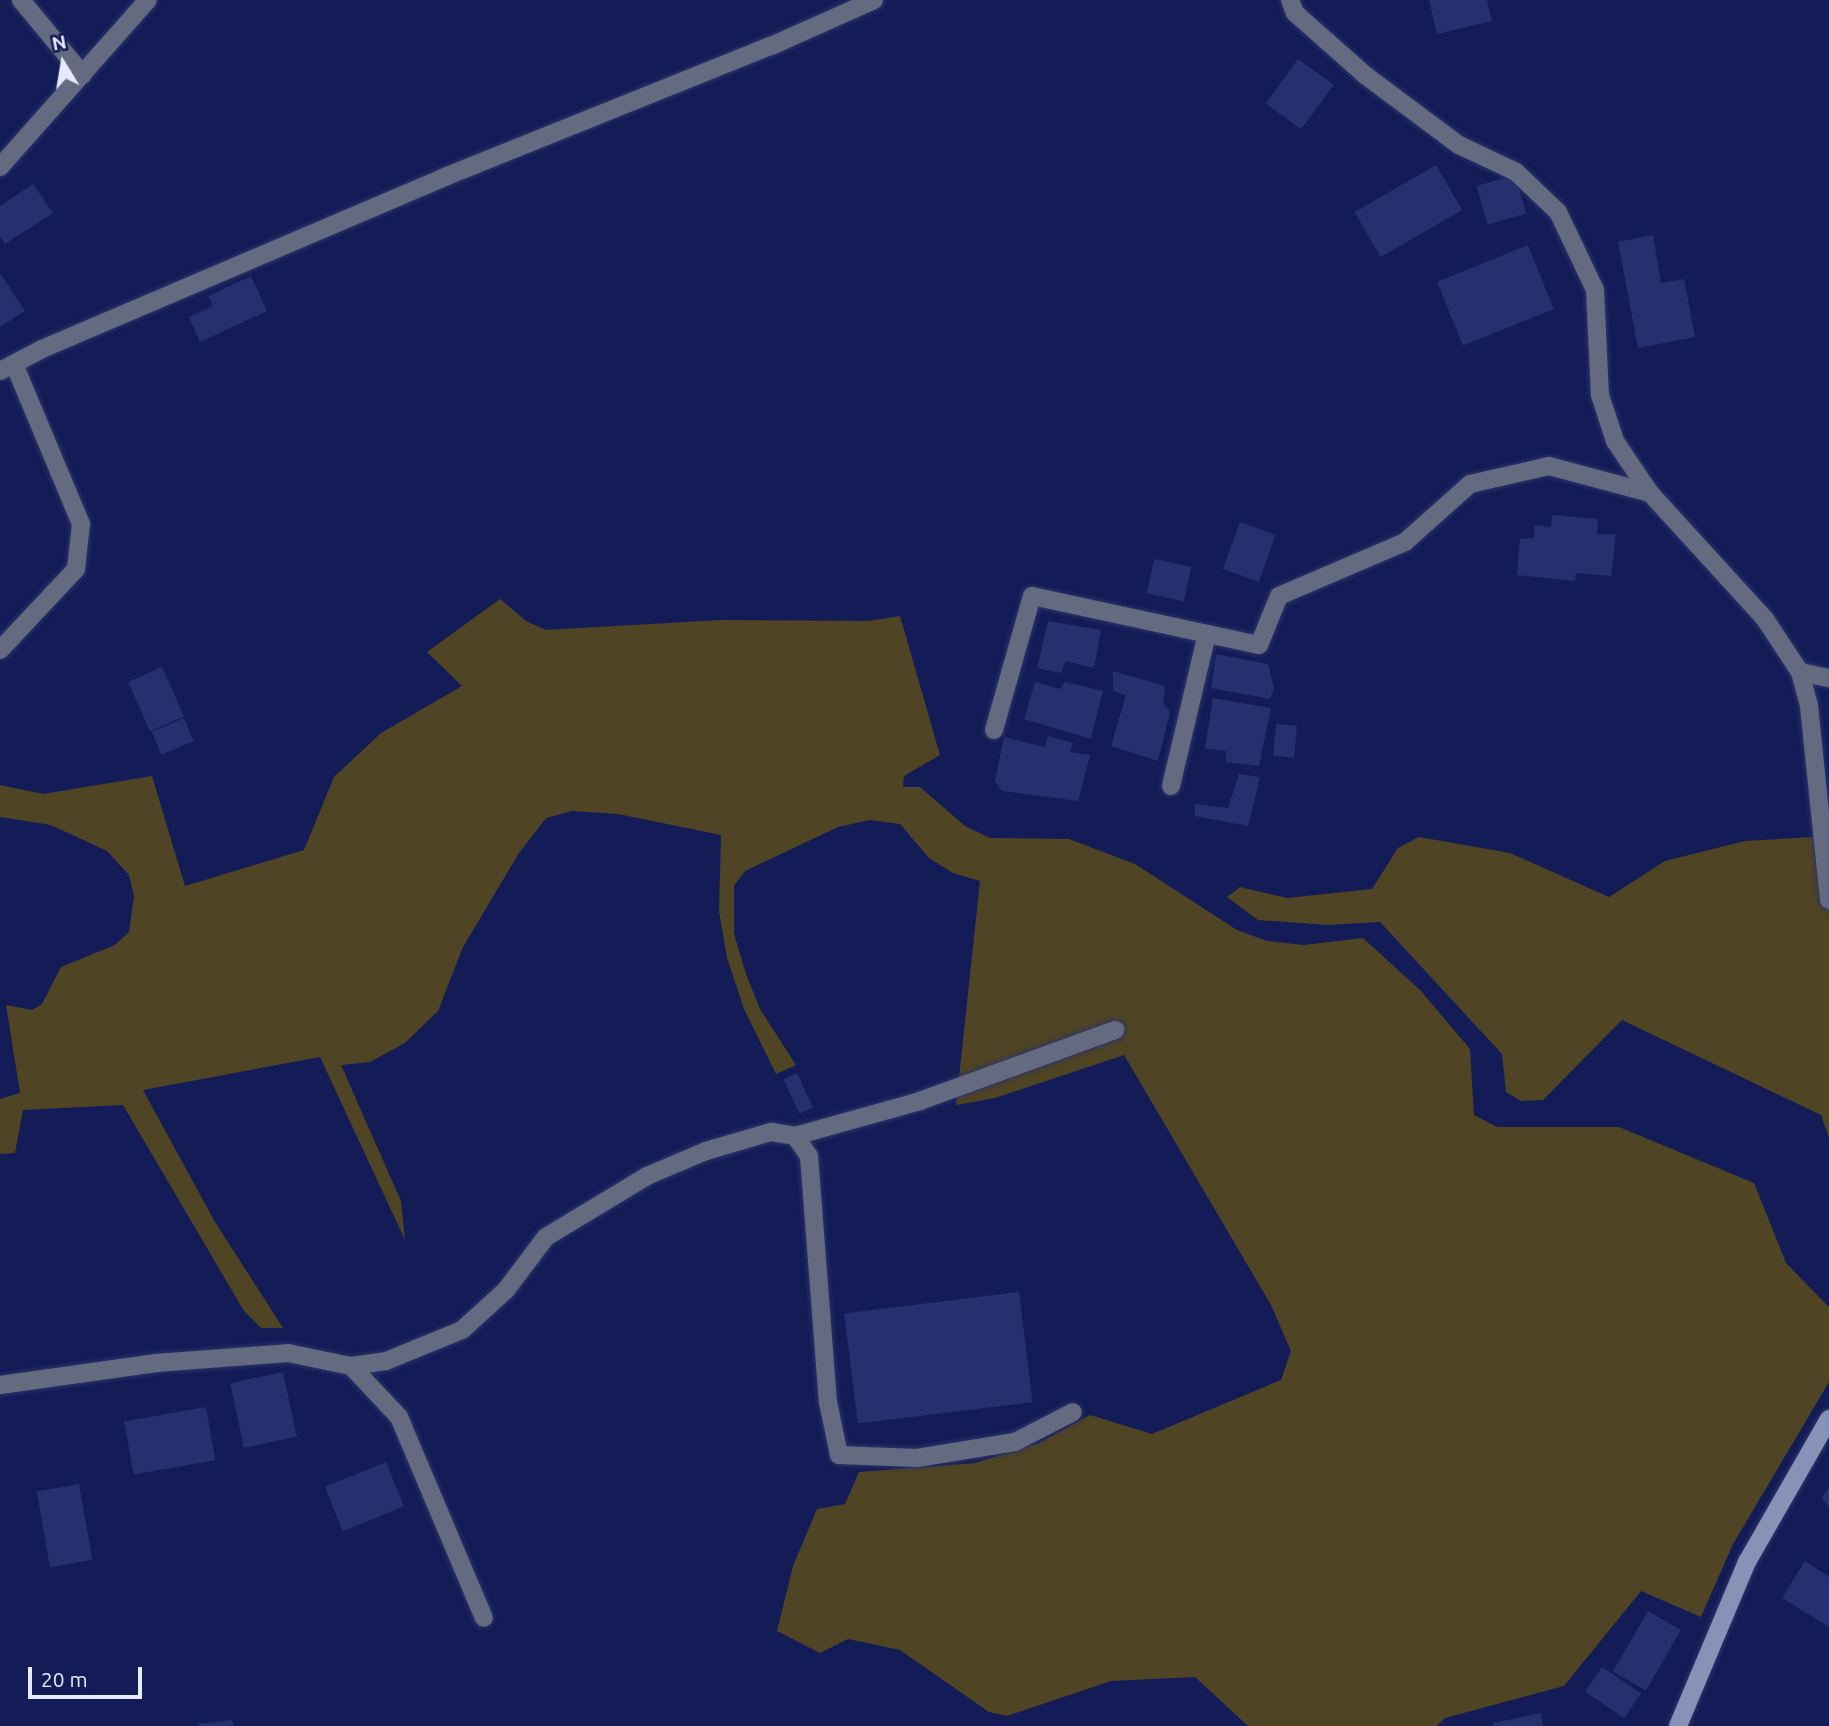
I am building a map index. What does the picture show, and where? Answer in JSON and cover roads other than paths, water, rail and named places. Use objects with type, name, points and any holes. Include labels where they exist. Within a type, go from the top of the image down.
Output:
[{"type":"street","points":[[21,0],[83,75]]},
{"type":"street","points":[[0,167],[148,0]]},
{"type":"street","points":[[0,650],[76,569],[81,524],[7,367],[42,349],[447,176],[771,46],[874,0]]},
{"type":"street","points":[[1290,0],[1295,13],[1366,75],[1459,145],[1516,172],[1558,212],[1595,290],[1600,395],[1615,441],[1650,493],[1765,619],[1800,672],[1809,706],[1829,900]]},
{"type":"street","points":[[994,730],[1032,596],[1259,645],[1279,596],[1405,542],[1470,484],[1549,466],[1650,493]]},
{"type":"street","points":[[1171,786],[1207,634]]},
{"type":"street","points":[[1800,672],[1829,678]]},
{"type":"street","points":[[0,1384],[156,1363],[288,1353],[351,1366],[386,1361],[462,1330],[506,1290],[546,1237],[648,1176],[706,1150],[771,1132],[795,1136],[920,1101],[1115,1030]]},
{"type":"street","points":[[795,1136],[809,1156],[828,1402],[839,1455],[917,1458],[1015,1442],[1073,1412]]},
{"type":"street","points":[[351,1366],[399,1418],[484,1618]]},
{"type":"street","points":[[1678,1726],[1747,1562],[1829,1419]]}]
